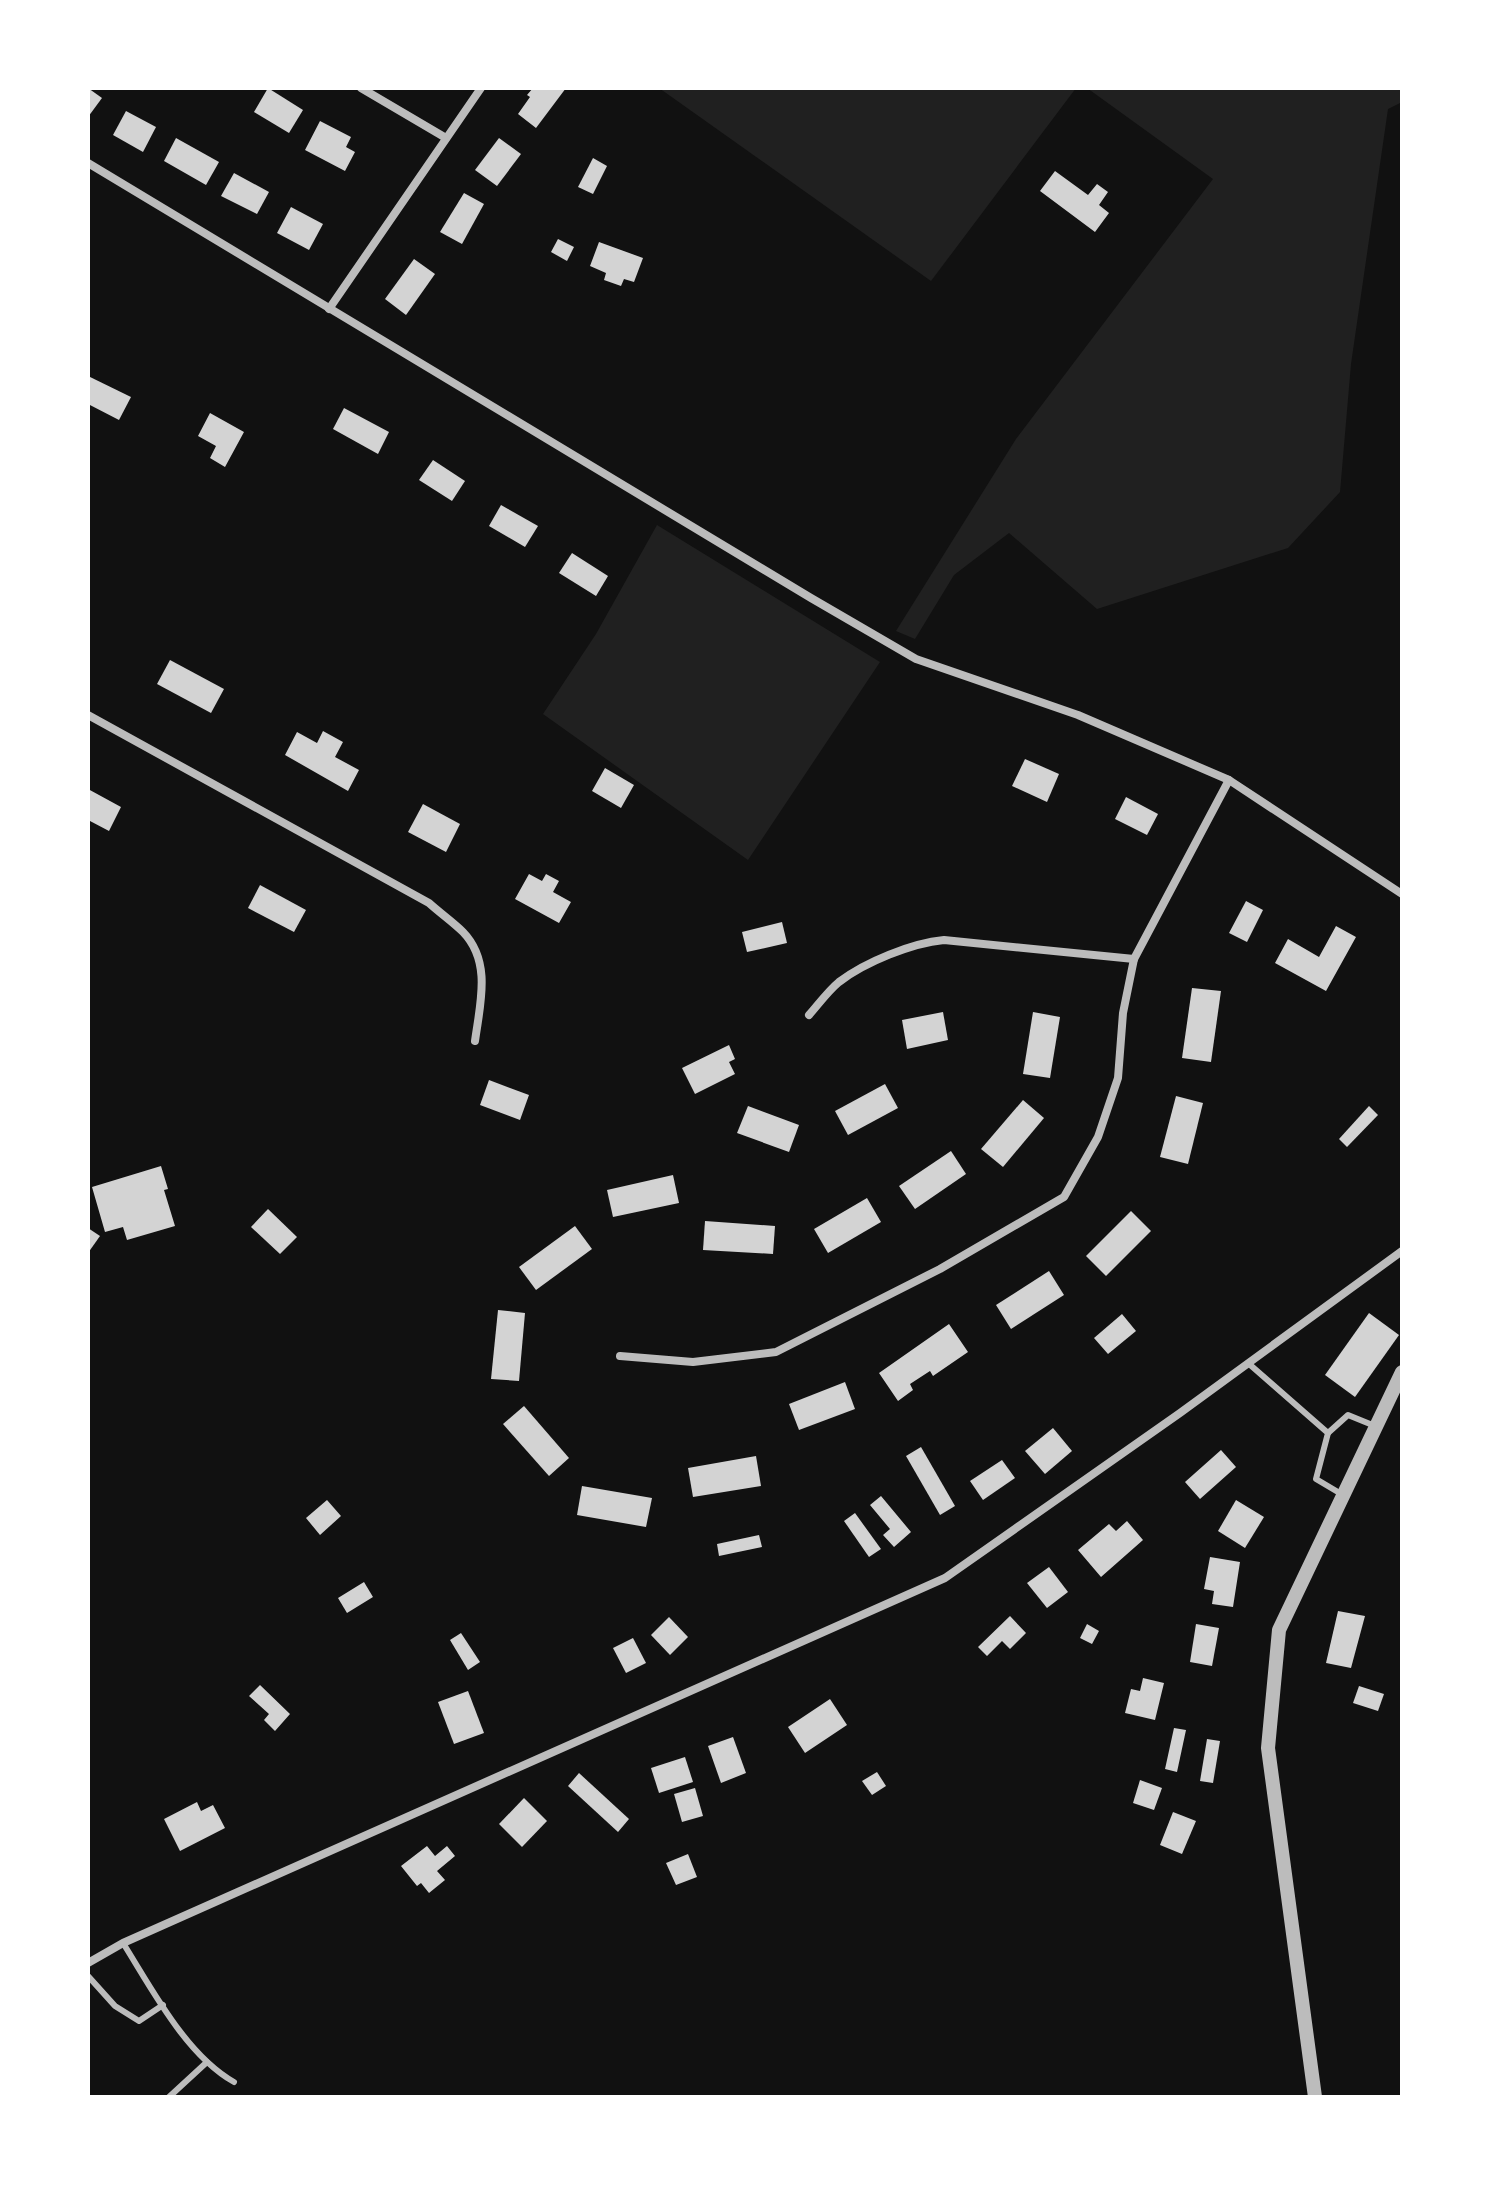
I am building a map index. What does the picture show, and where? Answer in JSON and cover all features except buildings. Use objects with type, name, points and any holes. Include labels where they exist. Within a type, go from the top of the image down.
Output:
[{"type":"street","points":[[361,88],[446,138]]},
{"type":"street","points":[[329,309],[481,88]]},
{"type":"street","points":[[88,163],[916,659],[1078,715],[1229,780],[1402,894]]},
{"type":"street","points":[[88,715],[429,903],[464,933],[480,956],[482,981],[475,1041]]},
{"type":"street","points":[[620,1356],[693,1362],[776,1352],[940,1269],[1064,1197],[1098,1137],[1118,1078],[1123,1013],[1134,959],[1229,780]]},
{"type":"street","points":[[809,1015],[838,982],[890,954],[921,942],[944,940],[1134,959]]},
{"type":"street","points":[[88,1963],[123,1943],[945,1578],[1402,1251]]},
{"type":"street","points":[[1315,2097],[1268,1748],[1279,1630],[1402,1372]]},
{"type":"lane","points":[[1248,1363],[1328,1433]]},
{"type":"lane","points":[[1343,1495],[1316,1479],[1328,1433],[1348,1415],[1376,1427]]},
{"type":"lane","points":[[123,1943],[163,2005],[207,2062],[234,2082]]},
{"type":"lane","points":[[88,1976],[115,2006],[139,2021],[163,2005]]},
{"type":"lane","points":[[169,2097],[207,2062]]},
{"type":"shaded area","points":[[659,88],[1076,88],[931,281]]},
{"type":"shaded area","points":[[1087,88],[1402,88],[1402,102],[1388,109],[1351,364],[1340,492],[1288,548],[1097,609],[1009,533],[954,575],[915,639],[896,631],[1016,439],[1213,179]]},
{"type":"shaded area","points":[[657,525],[880,662],[748,860],[543,714],[596,634]]}]
